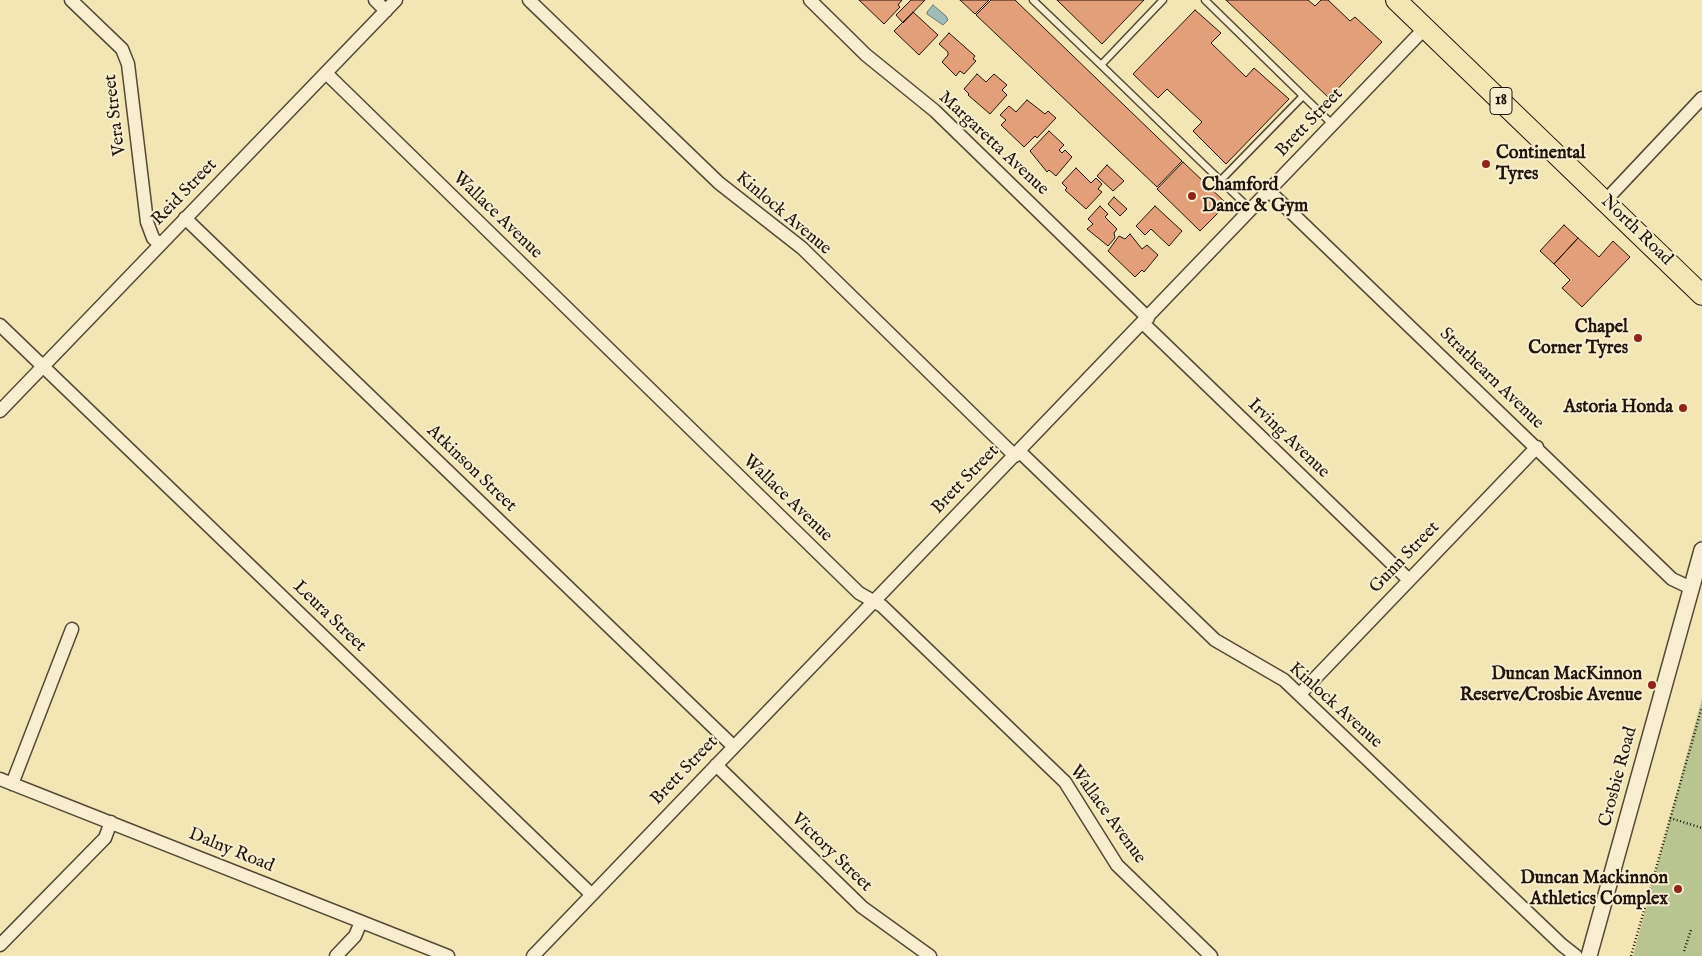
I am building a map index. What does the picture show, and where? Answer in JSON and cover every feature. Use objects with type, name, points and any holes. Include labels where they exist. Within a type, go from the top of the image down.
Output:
[{"type":"highway","name":"North Road","points":[[1396,0],[1702,295]]},
{"type":"street","name":"Vera Street","points":[[71,0],[122,49],[128,64],[147,222],[153,238],[160,244]]},
{"type":"street","points":[[375,0],[386,11]]},
{"type":"street","name":"Reid Street","points":[[0,411],[396,0]]},
{"type":"street","name":"Kinlock Avenue","points":[[529,0],[719,184],[802,248],[1215,640],[1284,680],[1300,694],[1562,945],[1576,956]]},
{"type":"street","name":"Margaretta Avenue","points":[[810,0],[866,54],[935,111],[1145,320]]},
{"type":"street","name":"Brett Street","points":[[533,956],[872,601],[1017,453],[1425,28]]},
{"type":"street","name":"Wallace Avenue","points":[[326,73],[864,598],[882,606],[1065,782],[1117,865],[1211,956]]},
{"type":"street","points":[[1605,201],[1702,98]]},
{"type":"street","name":"Strathearn Avenue","points":[[1269,191],[1672,579],[1691,588]]},
{"type":"street","name":"Atkinson Street","points":[[185,218],[733,746]]},
{"type":"street","name":"Irving Avenue","points":[[1145,320],[1409,580]]},
{"type":"street","name":"Leura Street","points":[[0,325],[591,894]]},
{"type":"street","name":"Gunn Street","points":[[1300,694],[1537,447]]},
{"type":"street","name":"Crosbie Road","points":[[1589,956],[1702,550]]},
{"type":"street","points":[[6,781],[72,629]]},
{"type":"street","name":"Victory Street","points":[[716,765],[862,907],[930,956]]},
{"type":"street","name":"Dalny Road","points":[[6,781],[448,956]]},
{"type":"street","points":[[0,946],[104,838],[111,822]]},
{"type":"street","points":[[336,956],[355,936],[360,922]]},
{"type":"lane","points":[[1033,0],[1250,210]]},
{"type":"lane","points":[[1101,66],[1163,0]]},
{"type":"lane","points":[[1205,0],[1332,125]]},
{"type":"lane","points":[[1220,181],[1303,96]]},
{"type":"path","points":[[1631,956],[1702,706]]},
{"type":"path","points":[[1670,818],[1702,828]]},
{"type":"path","points":[[1684,951],[1691,930]]},
{"type":"green space","name":"Duncan Mackinnon Athletics Complex","points":[[1702,698],[1702,956],[1633,956]]},
{"type":"water","points":[[933,5],[948,20],[943,25],[927,14]]},
{"type":"building","points":[[859,0],[902,0],[898,5],[900,7],[884,24]]},
{"type":"building","points":[[911,0],[925,0],[903,23],[896,15]]},
{"type":"building","points":[[960,0],[989,0],[975,14]]},
{"type":"building","points":[[991,0],[1015,0],[1182,161],[1157,187],[976,15]]},
{"type":"building","points":[[1057,0],[1144,0],[1102,44]]},
{"type":"building","points":[[1226,0],[1308,0],[1315,6],[1321,0],[1328,0],[1350,21],[1355,17],[1382,42],[1329,98]]},
{"type":"building","points":[[1195,10],[1221,33],[1211,43],[1246,77],[1254,68],[1289,99],[1226,164],[1193,131],[1202,122],[1167,89],[1158,98],[1133,74]]},
{"type":"building","points":[[913,12],[938,35],[919,55],[894,31]]},
{"type":"building","points":[[949,33],[975,56],[973,59],[976,61],[964,74],[960,71],[956,76],[942,62],[948,55],[948,52],[939,44]]},
{"type":"building","points":[[977,74],[986,82],[994,74],[1007,85],[1002,90],[1007,95],[990,114],[968,95],[964,89]]},
{"type":"building","points":[[1027,100],[1045,114],[1048,111],[1056,118],[1037,138],[1035,136],[1024,147],[1001,125],[1006,120],[1000,115],[1009,106],[1016,112]]},
{"type":"building","points":[[1049,131],[1064,145],[1059,150],[1062,153],[1065,150],[1072,157],[1056,176],[1049,170],[1047,172],[1030,151]]},
{"type":"building","name":"Chamford Dance & Gym","points":[[1183,162],[1227,204],[1200,231],[1157,189]]},
{"type":"building","points":[[1107,165],[1124,181],[1113,191],[1097,176]]},
{"type":"building","points":[[1076,168],[1091,183],[1096,178],[1102,184],[1098,189],[1102,192],[1086,209],[1065,190],[1067,188],[1062,183]]},
{"type":"building","points":[[1114,197],[1127,209],[1120,216],[1108,204]]},
{"type":"building","points":[[1100,206],[1108,214],[1105,217],[1117,229],[1114,233],[1115,238],[1108,246],[1087,229],[1093,224],[1088,219]]},
{"type":"building","points":[[1155,206],[1182,231],[1169,246],[1151,229],[1145,235],[1136,226]]},
{"type":"building","points":[[1564,225],[1578,238],[1554,264],[1540,251]]},
{"type":"building","points":[[1130,234],[1142,249],[1147,245],[1158,255],[1144,272],[1142,270],[1135,277],[1108,251],[1119,236],[1125,239]]},
{"type":"building","points":[[1578,238],[1599,257],[1613,241],[1630,257],[1582,307],[1562,288],[1570,280],[1554,264]]},
{"type":"place","name":"Continental Tyres","points":[[1486,164]]},
{"type":"place","name":"Chamford Dance & Gym","points":[[1192,196]]},
{"type":"place","name":"Chapel Corner Tyres","points":[[1638,338]]},
{"type":"place","name":"Astoria Honda","points":[[1683,408]]},
{"type":"place","name":"Duncan MacKinnon Reserve/Crosbie Avenue","points":[[1652,685]]},
{"type":"place","name":"Duncan Mackinnon Athletics Complex","points":[[1678,889]]}]
